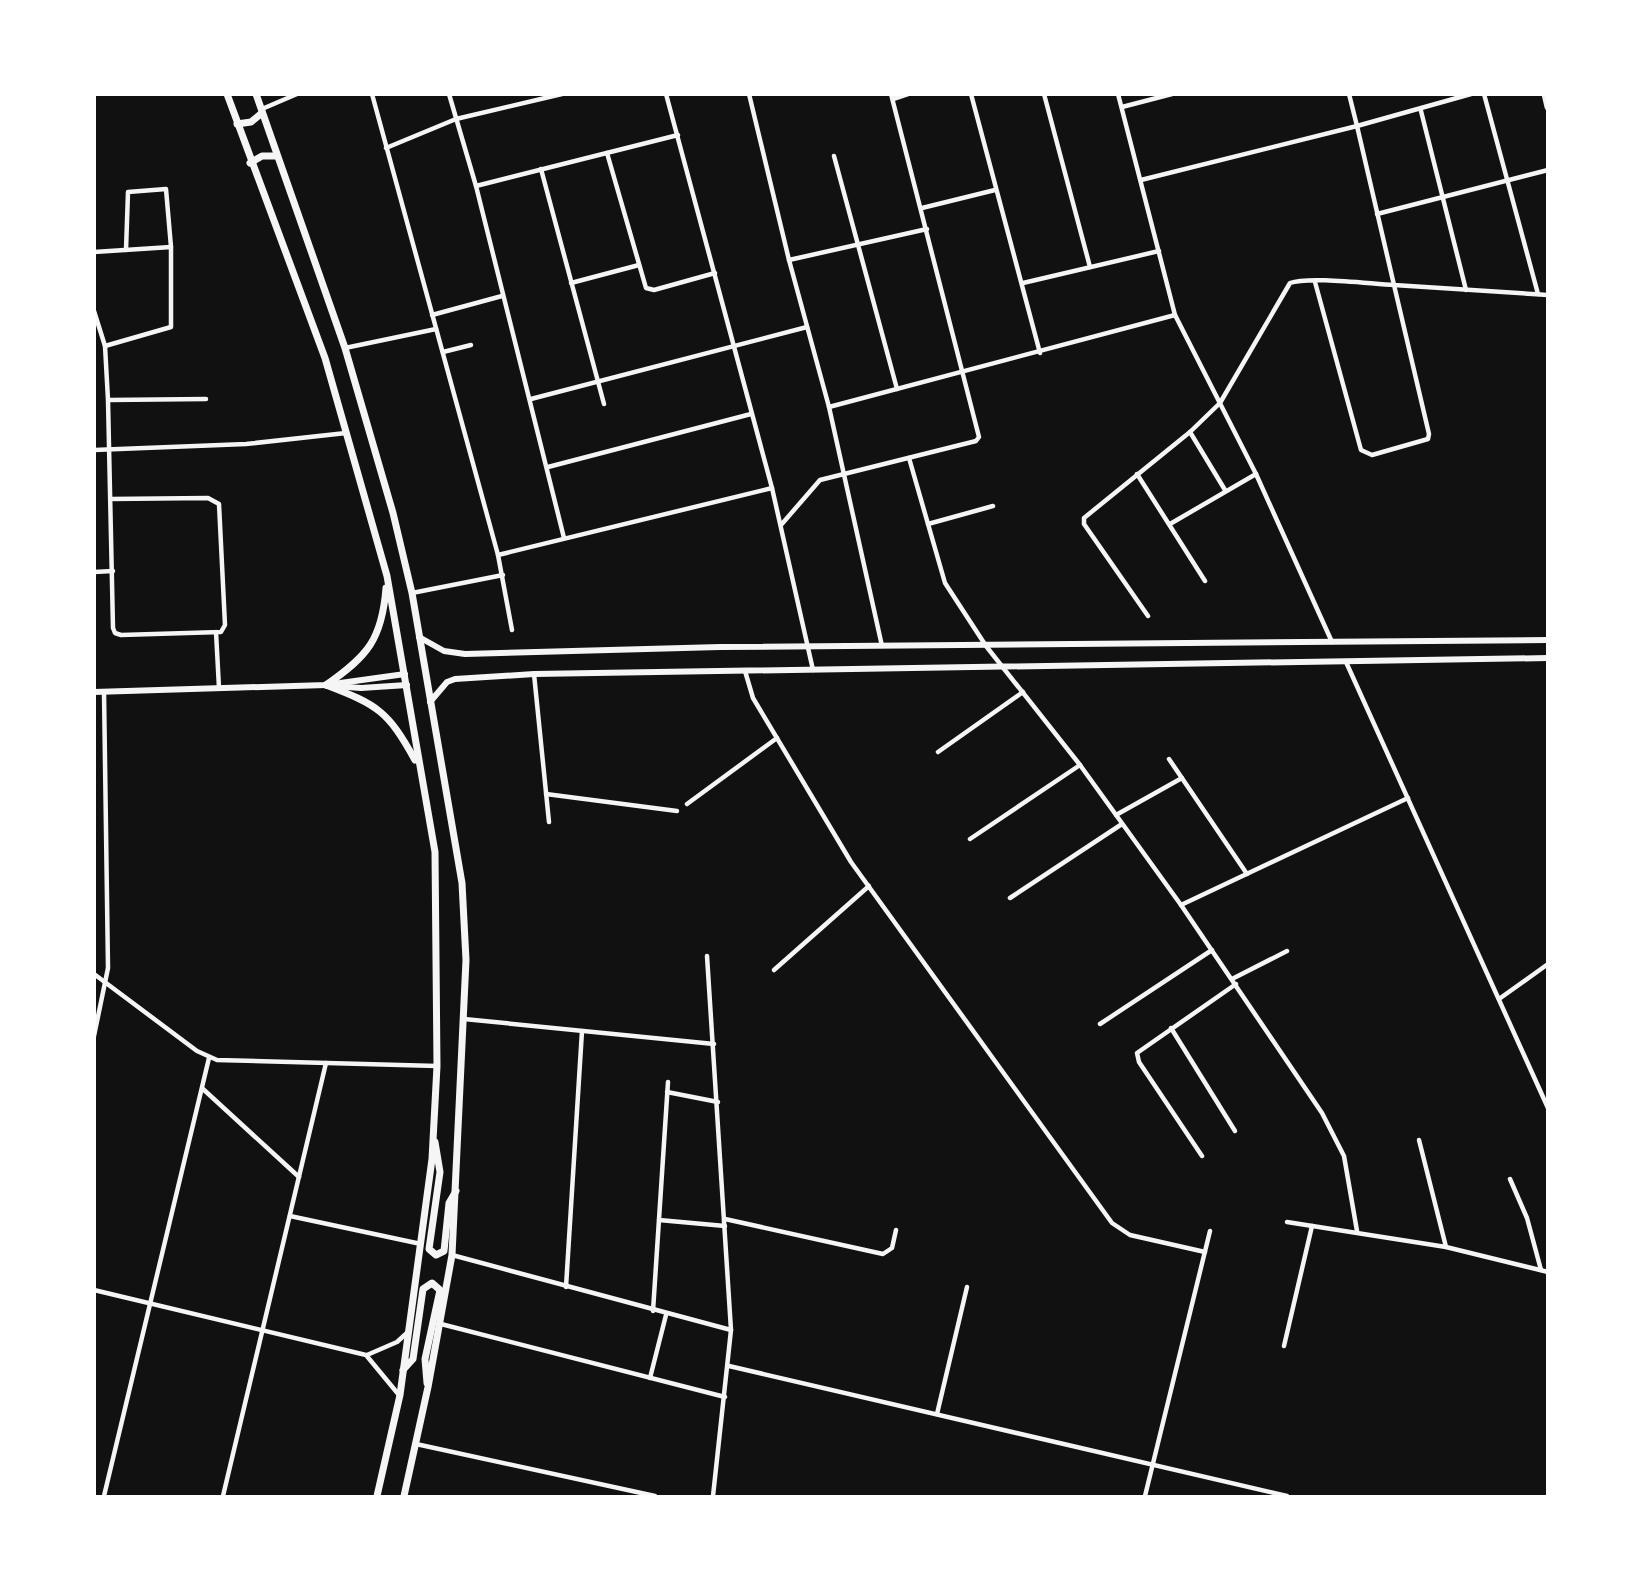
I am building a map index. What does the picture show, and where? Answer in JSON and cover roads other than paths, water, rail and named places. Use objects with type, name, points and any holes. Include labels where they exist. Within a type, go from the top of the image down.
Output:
[{"type":"main road","points":[[227,94],[250,163],[325,358],[387,576],[435,852],[437,1066],[433,1138],[400,1395],[377,1496]]},
{"type":"main road","points":[[256,94],[345,348],[393,513],[412,593],[462,883],[466,960],[452,1255],[441,1324],[404,1496]]},
{"type":"main road","points":[[1545,94],[1548,107]]},
{"type":"main road","points":[[237,124],[251,122],[262,111]]},
{"type":"main road","points":[[250,163],[262,156],[276,156]]},
{"type":"main road","points":[[326,685],[363,656],[376,639],[383,618],[387,576]]},
{"type":"main road","points":[[419,637],[444,652],[465,654],[883,646],[1548,640]]},
{"type":"main road","points":[[430,702],[447,682],[455,679],[534,674],[1548,658]]},
{"type":"main road","points":[[94,692],[326,685],[405,674]]},
{"type":"main road","points":[[326,685],[361,688],[407,685]]},
{"type":"main road","points":[[326,685],[382,711],[395,725],[418,765]]},
{"type":"main road","points":[[433,1138],[440,1171],[429,1249],[436,1255],[444,1251],[449,1203],[457,1190]]},
{"type":"main road","points":[[403,1370],[413,1359],[423,1289],[428,1283],[436,1284],[440,1294],[425,1359],[428,1387]]},
{"type":"street","points":[[262,111],[297,94]]},
{"type":"street","points":[[372,94],[498,555],[512,630]]},
{"type":"street","points":[[449,94],[476,186],[564,538]]},
{"type":"street","points":[[386,148],[456,119],[562,94]]},
{"type":"street","points":[[666,94],[772,488],[810,647],[813,670]]},
{"type":"street","points":[[749,94],[789,260],[829,407],[883,646]]},
{"type":"street","points":[[780,526],[815,483],[979,437],[892,97],[908,94]]},
{"type":"street","points":[[971,94],[1040,353]]},
{"type":"street","points":[[1044,94],[1090,267]]},
{"type":"street","points":[[1118,94],[1175,314],[1256,474],[1332,642]]},
{"type":"street","points":[[1122,107],[1172,94]]},
{"type":"street","points":[[1315,282],[1361,450],[1372,455],[1423,442],[1429,434],[1349,94]]},
{"type":"street","points":[[1141,180],[1421,110],[1471,94]]},
{"type":"street","points":[[1484,94],[1538,294]]},
{"type":"street","points":[[1421,110],[1466,290]]},
{"type":"street","points":[[476,186],[678,135]]},
{"type":"street","points":[[607,153],[646,288],[650,290],[715,273]]},
{"type":"street","points":[[834,156],[897,389]]},
{"type":"street","points":[[541,170],[604,404]]},
{"type":"street","points":[[1377,214],[1548,170]]},
{"type":"street","points":[[105,346],[171,327],[171,247],[166,189],[132,190],[127,194],[126,250]]},
{"type":"street","points":[[922,208],[995,190]]},
{"type":"street","points":[[789,260],[927,229]]},
{"type":"street","points":[[94,252],[171,247]]},
{"type":"street","points":[[1023,283],[1159,251]]},
{"type":"street","points":[[571,283],[639,265]]},
{"type":"street","points":[[1148,616],[1084,524],[1084,518],[1190,432],[1220,403],[1286,288],[1296,281],[1548,295]]},
{"type":"street","points":[[432,315],[502,296]]},
{"type":"street","points":[[94,311],[105,346],[108,400],[110,499],[115,633],[216,632],[225,625],[219,504],[208,498],[110,499]]},
{"type":"street","points":[[829,407],[964,370],[1040,353],[1175,314]]},
{"type":"street","points":[[531,399],[807,327]]},
{"type":"street","points":[[345,348],[436,329]]},
{"type":"street","points":[[443,352],[471,345]]},
{"type":"street","points":[[108,400],[206,399]]},
{"type":"street","points":[[548,467],[751,414]]},
{"type":"street","points":[[94,450],[246,444],[346,432]]},
{"type":"street","points":[[1190,432],[1225,490]]},
{"type":"street","points":[[909,458],[945,583],[986,646],[1080,765],[1181,905],[1236,984],[1337,1141],[1348,1174],[1357,1231]]},
{"type":"street","points":[[1137,474],[1205,581]]},
{"type":"street","points":[[1170,524],[1256,474]]},
{"type":"street","points":[[498,555],[772,488]]},
{"type":"street","points":[[928,524],[993,506]]},
{"type":"street","points":[[94,572],[113,571]]},
{"type":"street","points":[[412,593],[503,575]]},
{"type":"street","points":[[216,632],[219,688]]},
{"type":"street","points":[[1346,662],[1548,1108]]},
{"type":"street","points":[[745,671],[753,698],[869,886],[1112,1223],[1130,1235],[1205,1252]]},
{"type":"street","points":[[534,674],[549,822]]},
{"type":"street","points":[[94,1035],[107,983],[104,692]]},
{"type":"street","points":[[939,751],[1023,692]]},
{"type":"street","points":[[687,804],[777,738]]},
{"type":"street","points":[[1169,759],[1247,874]]},
{"type":"street","points":[[970,839],[1080,765]]},
{"type":"street","points":[[1116,815],[1182,778]]},
{"type":"street","points":[[546,794],[677,811]]},
{"type":"street","points":[[1181,905],[1408,798]]},
{"type":"street","points":[[1010,898],[1122,824]]},
{"type":"street","points":[[774,970],[869,886]]},
{"type":"street","points":[[1100,1024],[1212,950]]},
{"type":"street","points":[[1232,979],[1287,951]]},
{"type":"street","points":[[708,956],[731,1330],[713,1496]]},
{"type":"street","points":[[1499,999],[1548,964]]},
{"type":"street","points":[[94,974],[209,1058],[437,1066]]},
{"type":"street","points":[[1202,1156],[1137,1058],[1139,1049],[1236,984]]},
{"type":"street","points":[[463,1019],[714,1044]]},
{"type":"street","points":[[1171,1028],[1235,1131]]},
{"type":"street","points":[[566,1287],[582,1031]]},
{"type":"street","points":[[104,1496],[209,1058]]},
{"type":"street","points":[[223,1496],[326,1063]]},
{"type":"street","points":[[653,1311],[668,1082]]},
{"type":"street","points":[[202,1088],[299,1177]]},
{"type":"street","points":[[667,1092],[718,1102]]},
{"type":"street","points":[[1419,1140],[1446,1247]]},
{"type":"street","points":[[1510,1179],[1527,1218],[1541,1270]]},
{"type":"street","points":[[290,1216],[421,1244]]},
{"type":"street","points":[[659,1220],[725,1223],[883,1254],[892,1248],[896,1230]]},
{"type":"street","points":[[1287,1222],[1446,1247],[1548,1272]]},
{"type":"street","points":[[1284,1346],[1312,1226]]},
{"type":"street","points":[[1145,1496],[1210,1231]]},
{"type":"street","points":[[452,1255],[666,1315],[731,1330]]},
{"type":"street","points":[[937,1414],[967,1287]]},
{"type":"street","points":[[94,1290],[366,1355],[388,1377],[400,1395]]},
{"type":"street","points":[[650,1378],[666,1315]]},
{"type":"street","points":[[441,1324],[725,1397]]},
{"type":"street","points":[[366,1355],[397,1342],[410,1329]]},
{"type":"street","points":[[729,1366],[1286,1496]]},
{"type":"street","points":[[416,1444],[655,1496]]}]
